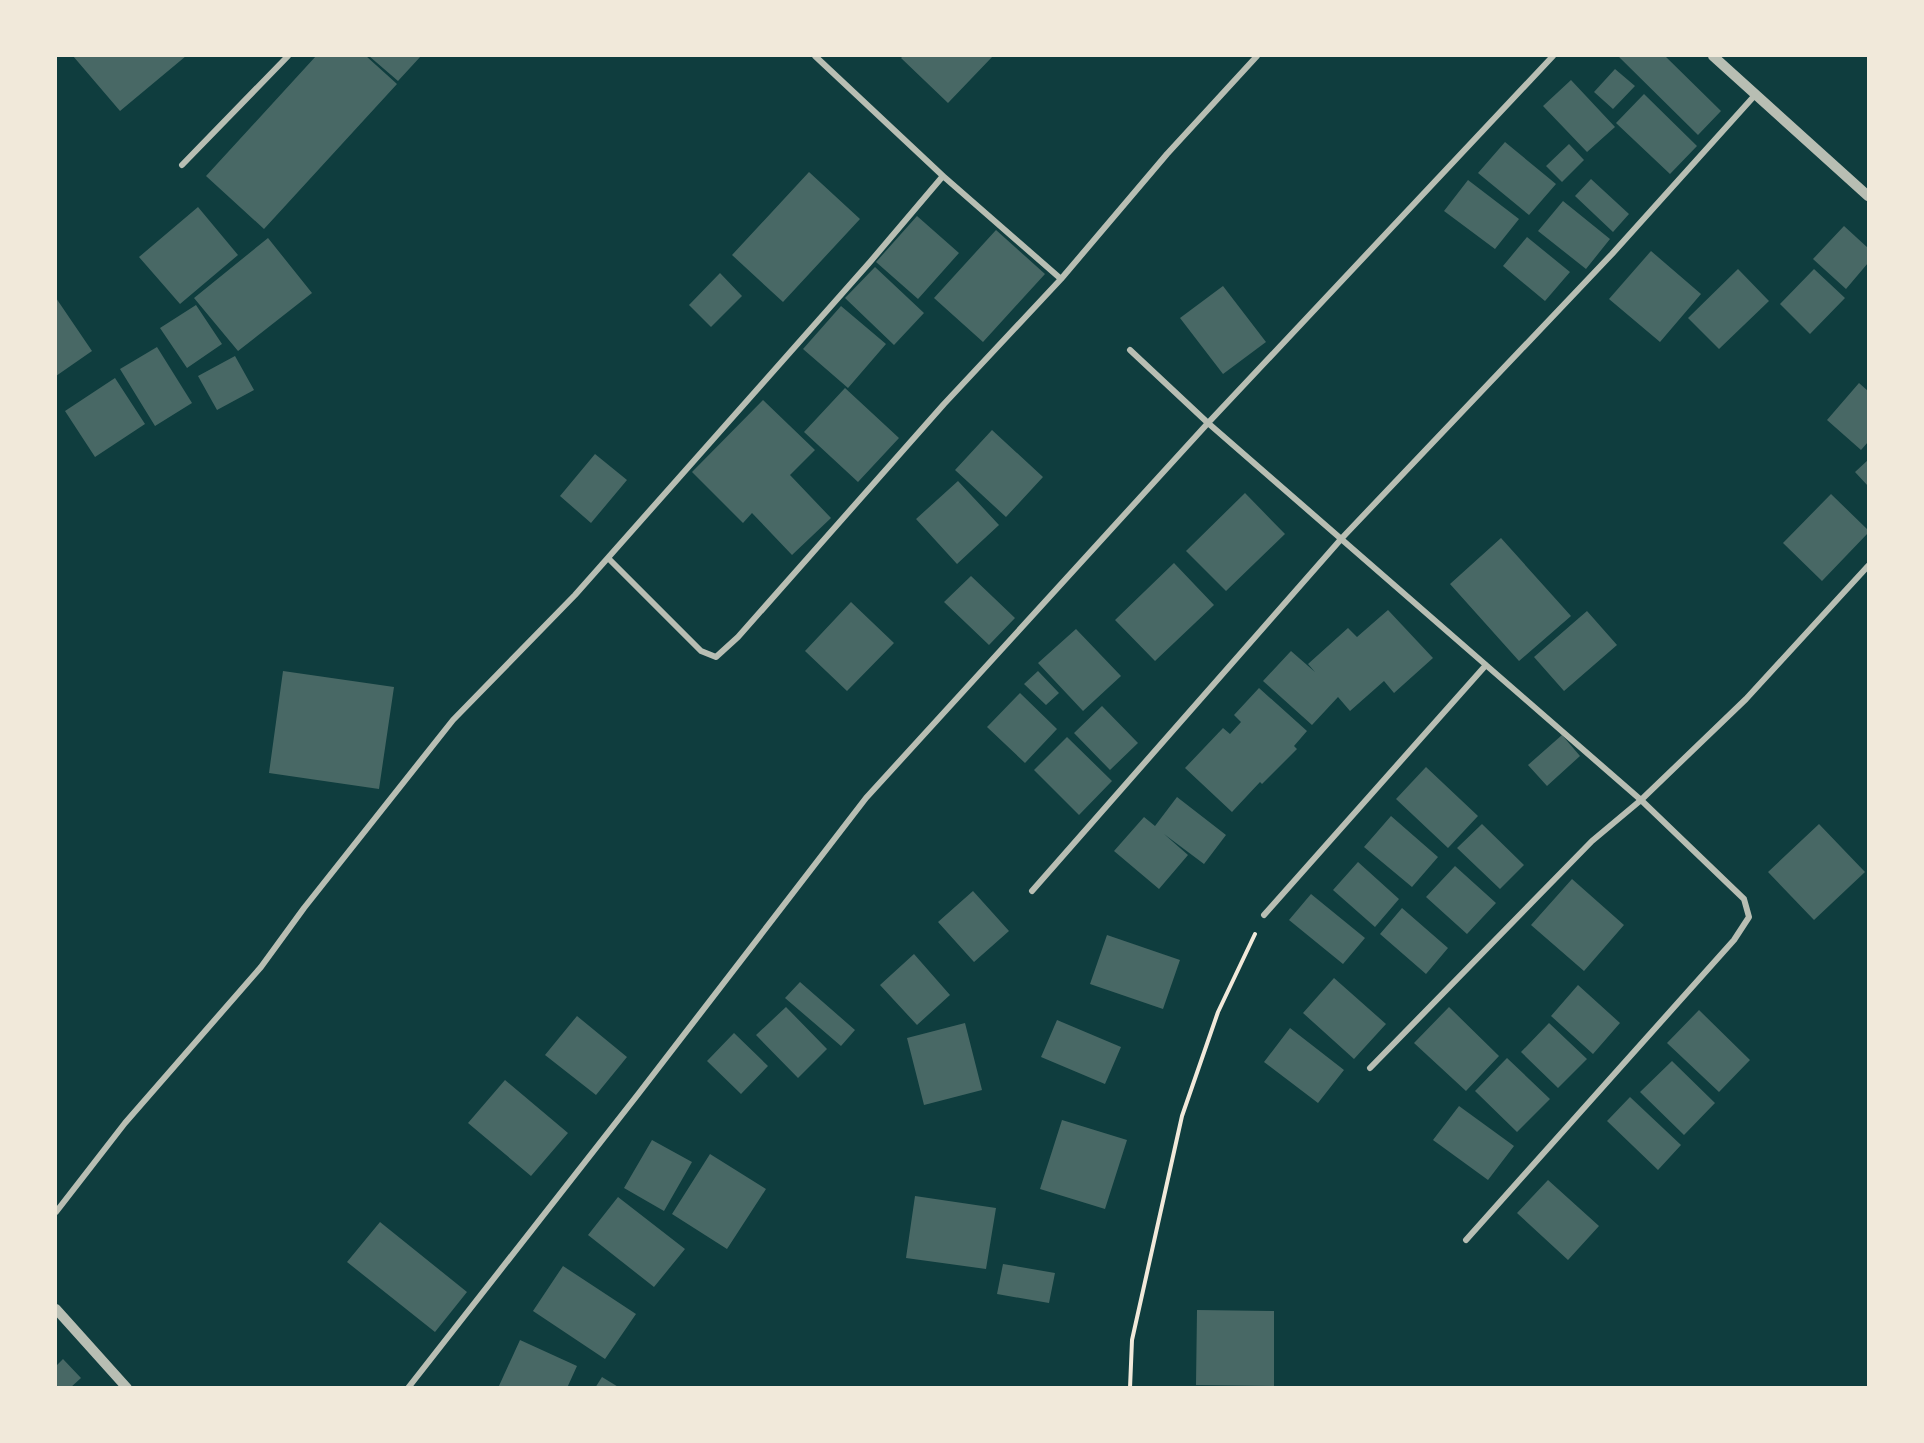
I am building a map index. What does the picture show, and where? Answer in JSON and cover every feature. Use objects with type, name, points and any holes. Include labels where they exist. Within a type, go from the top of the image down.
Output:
[{"type":"street","points":[[183,165],[288,56]]},
{"type":"street","points":[[815,56],[943,176],[1061,279]]},
{"type":"street","points":[[608,558],[701,651],[716,657],[738,637],[944,404],[1061,279],[1167,154],[1257,56]]},
{"type":"street","points":[[408,1388],[866,798],[1208,423],[1553,56]]},
{"type":"street","points":[[1713,56],[1869,195]]},
{"type":"street","points":[[1032,891],[1342,538],[1605,261],[1756,94]]},
{"type":"street","points":[[56,1212],[125,1123],[261,967],[304,908],[453,720],[575,595],[943,176]]},
{"type":"street","points":[[1130,350],[1208,423],[1641,800],[1744,899],[1749,916],[1734,940],[1466,1240]]},
{"type":"street","points":[[1370,1068],[1592,841],[1641,800],[1746,699],[1869,566]]},
{"type":"street","points":[[1264,915],[1486,665]]},
{"type":"street","points":[[56,1309],[127,1388]]},
{"type":"path","points":[[1130,1388],[1132,1340],[1182,1116],[1218,1012],[1264,915]]},
{"type":"building","points":[[73,56],[186,56],[120,111]]},
{"type":"building","points":[[316,56],[366,56],[397,84],[264,229],[206,176]]},
{"type":"building","points":[[369,56],[421,56],[398,81]]},
{"type":"building","points":[[903,56],[993,56],[948,103],[901,58]]},
{"type":"building","points":[[1618,56],[1665,56],[1721,111],[1698,135]]},
{"type":"building","points":[[1615,69],[1635,86],[1613,109],[1594,92]]},
{"type":"building","points":[[1571,80],[1615,127],[1587,152],[1543,106]]},
{"type":"building","points":[[1644,94],[1697,146],[1670,174],[1616,123]]},
{"type":"building","points":[[1505,142],[1556,184],[1529,215],[1478,173]]},
{"type":"building","points":[[1569,144],[1584,160],[1562,182],[1546,166]]},
{"type":"building","points":[[809,172],[860,219],[783,302],[732,255]]},
{"type":"building","points":[[1591,179],[1629,214],[1613,232],[1575,196]]},
{"type":"building","points":[[1468,180],[1519,219],[1495,249],[1444,211]]},
{"type":"building","points":[[1563,201],[1610,239],[1586,269],[1538,231]]},
{"type":"building","points":[[198,207],[238,255],[180,304],[139,257]]},
{"type":"building","points":[[917,216],[959,253],[918,299],[876,262]]},
{"type":"building","points":[[1844,226],[1868,248],[1868,263],[1846,289],[1813,259]]},
{"type":"building","points":[[996,230],[1045,274],[983,342],[934,298]]},
{"type":"building","points":[[1527,237],[1570,272],[1545,301],[1503,266]]},
{"type":"building","points":[[268,238],[312,293],[238,351],[194,298]]},
{"type":"building","points":[[1651,251],[1701,294],[1660,342],[1609,299]]},
{"type":"building","points":[[875,267],[924,313],[894,345],[845,298]]},
{"type":"building","points":[[1738,269],[1769,301],[1719,349],[1688,318]]},
{"type":"building","points":[[1814,269],[1845,298],[1810,334],[1780,304]]},
{"type":"building","points":[[720,273],[742,296],[711,327],[689,305]]},
{"type":"building","points":[[1223,286],[1266,342],[1223,374],[1180,318]]},
{"type":"building","points":[[56,298],[92,351],[56,376]]},
{"type":"building","points":[[196,305],[222,344],[187,368],[160,328]]},
{"type":"building","points":[[841,306],[886,344],[848,388],[803,349]]},
{"type":"building","points":[[157,347],[192,403],[155,426],[120,369]]},
{"type":"building","points":[[235,356],[254,390],[217,410],[198,376]]},
{"type":"building","points":[[115,378],[145,424],[95,457],[65,411]]},
{"type":"building","points":[[1859,383],[1868,391],[1868,442],[1861,450],[1827,420]]},
{"type":"building","points":[[845,388],[899,438],[858,482],[804,432]]},
{"type":"building","points":[[763,400],[815,450],[790,475],[831,518],[792,555],[752,513],[743,523],[692,472]]},
{"type":"building","points":[[992,430],[1043,477],[1006,517],[955,470]]},
{"type":"building","points":[[595,454],[627,480],[591,523],[560,496]]},
{"type":"building","points":[[1868,460],[1868,486],[1855,472]]},
{"type":"building","points":[[958,481],[999,525],[957,564],[916,519]]},
{"type":"building","points":[[1245,493],[1285,534],[1226,591],[1186,551]]},
{"type":"building","points":[[1831,494],[1868,530],[1868,533],[1822,581],[1783,543]]},
{"type":"building","points":[[1501,538],[1571,616],[1519,661],[1450,584]]},
{"type":"building","points":[[1174,563],[1214,605],[1155,661],[1115,620]]},
{"type":"building","points":[[971,576],[1015,618],[989,645],[944,602]]},
{"type":"building","points":[[851,602],[894,643],[847,691],[805,651]]},
{"type":"building","points":[[1388,610],[1433,658],[1394,693],[1384,681],[1350,711],[1338,697],[1312,725],[1263,681],[1291,651],[1315,672],[1308,664],[1348,628],[1357,637]]},
{"type":"building","points":[[1587,611],[1617,645],[1564,691],[1534,657]]},
{"type":"building","points":[[1076,629],[1121,676],[1083,711],[1038,663]]},
{"type":"building","points":[[283,671],[394,687],[379,789],[269,773]]},
{"type":"building","points":[[1038,671],[1059,693],[1046,705],[1024,684]]},
{"type":"building","points":[[1259,688],[1307,731],[1294,746],[1297,749],[1262,784],[1260,782],[1232,812],[1185,768],[1223,728],[1230,734],[1241,722],[1234,715]]},
{"type":"building","points":[[1020,693],[1057,729],[1025,763],[987,727]]},
{"type":"building","points":[[1102,706],[1138,743],[1110,770],[1074,733]]},
{"type":"building","points":[[1562,735],[1580,756],[1547,786],[1528,765]]},
{"type":"building","points":[[1067,737],[1112,781],[1079,815],[1034,770]]},
{"type":"building","points":[[1426,767],[1478,816],[1448,848],[1396,799]]},
{"type":"building","points":[[1177,797],[1226,835],[1204,864],[1164,834],[1188,855],[1159,889],[1114,851],[1144,817],[1155,826]]},
{"type":"building","points":[[1391,816],[1438,857],[1412,887],[1364,847]]},
{"type":"building","points":[[1482,824],[1524,865],[1500,889],[1457,848]]},
{"type":"building","points":[[1819,824],[1865,872],[1814,920],[1768,872]]},
{"type":"building","points":[[1358,862],[1399,899],[1375,927],[1333,890]]},
{"type":"building","points":[[1455,866],[1496,903],[1467,934],[1426,897]]},
{"type":"building","points":[[1572,879],[1624,925],[1584,971],[1531,925]]},
{"type":"building","points":[[973,891],[1009,931],[974,962],[938,922]]},
{"type":"building","points":[[1311,894],[1365,938],[1343,964],[1289,920]]},
{"type":"building","points":[[1402,908],[1448,948],[1426,974],[1380,934]]},
{"type":"building","points":[[1107,935],[1180,960],[1163,1009],[1090,984]]},
{"type":"building","points":[[914,954],[950,995],[917,1025],[880,985]]},
{"type":"building","points":[[1334,978],[1386,1024],[1354,1059],[1303,1013]]},
{"type":"building","points":[[800,982],[855,1030],[841,1046],[785,998]]},
{"type":"building","points":[[1578,985],[1620,1023],[1593,1054],[1551,1016]]},
{"type":"building","points":[[786,1007],[827,1049],[798,1078],[756,1035]]},
{"type":"building","points":[[1449,1007],[1499,1056],[1466,1091],[1414,1043]]},
{"type":"building","points":[[1699,1010],[1750,1060],[1719,1092],[1667,1043]]},
{"type":"building","points":[[577,1016],[627,1057],[596,1095],[545,1055]]},
{"type":"building","points":[[1057,1020],[1121,1047],[1105,1084],[1041,1057]]},
{"type":"building","points":[[965,1023],[982,1090],[924,1105],[907,1038]]},
{"type":"building","points":[[1549,1023],[1587,1059],[1558,1088],[1521,1052]]},
{"type":"building","points":[[1290,1028],[1344,1070],[1318,1103],[1264,1062]]},
{"type":"building","points":[[734,1033],[768,1066],[741,1094],[707,1061]]},
{"type":"building","points":[[1507,1058],[1550,1099],[1517,1132],[1475,1091]]},
{"type":"building","points":[[1672,1061],[1715,1103],[1684,1135],[1640,1092]]},
{"type":"building","points":[[505,1080],[568,1133],[531,1176],[468,1123]]},
{"type":"building","points":[[1630,1097],[1681,1145],[1658,1170],[1607,1121]]},
{"type":"building","points":[[1459,1106],[1514,1146],[1488,1180],[1433,1140]]},
{"type":"building","points":[[1062,1120],[1127,1140],[1105,1209],[1040,1189]]},
{"type":"building","points":[[652,1140],[692,1162],[664,1211],[624,1188]]},
{"type":"building","points":[[710,1154],[766,1189],[727,1249],[672,1214]]},
{"type":"building","points":[[1548,1180],[1599,1226],[1568,1260],[1517,1213]]},
{"type":"building","points":[[915,1196],[996,1208],[986,1269],[906,1258]]},
{"type":"building","points":[[618,1197],[685,1249],[654,1287],[588,1235]]},
{"type":"building","points":[[380,1222],[467,1292],[435,1332],[347,1262]]},
{"type":"building","points":[[1003,1264],[1055,1273],[1049,1303],[997,1294]]},
{"type":"building","points":[[563,1266],[636,1314],[605,1359],[533,1311]]},
{"type":"building","points":[[1197,1310],[1274,1311],[1274,1386],[1196,1385]]},
{"type":"building","points":[[520,1340],[577,1366],[567,1388],[498,1388]]},
{"type":"building","points":[[63,1359],[81,1378],[70,1388],[56,1388],[56,1366]]},
{"type":"building","points":[[602,1377],[620,1388],[595,1388]]}]
